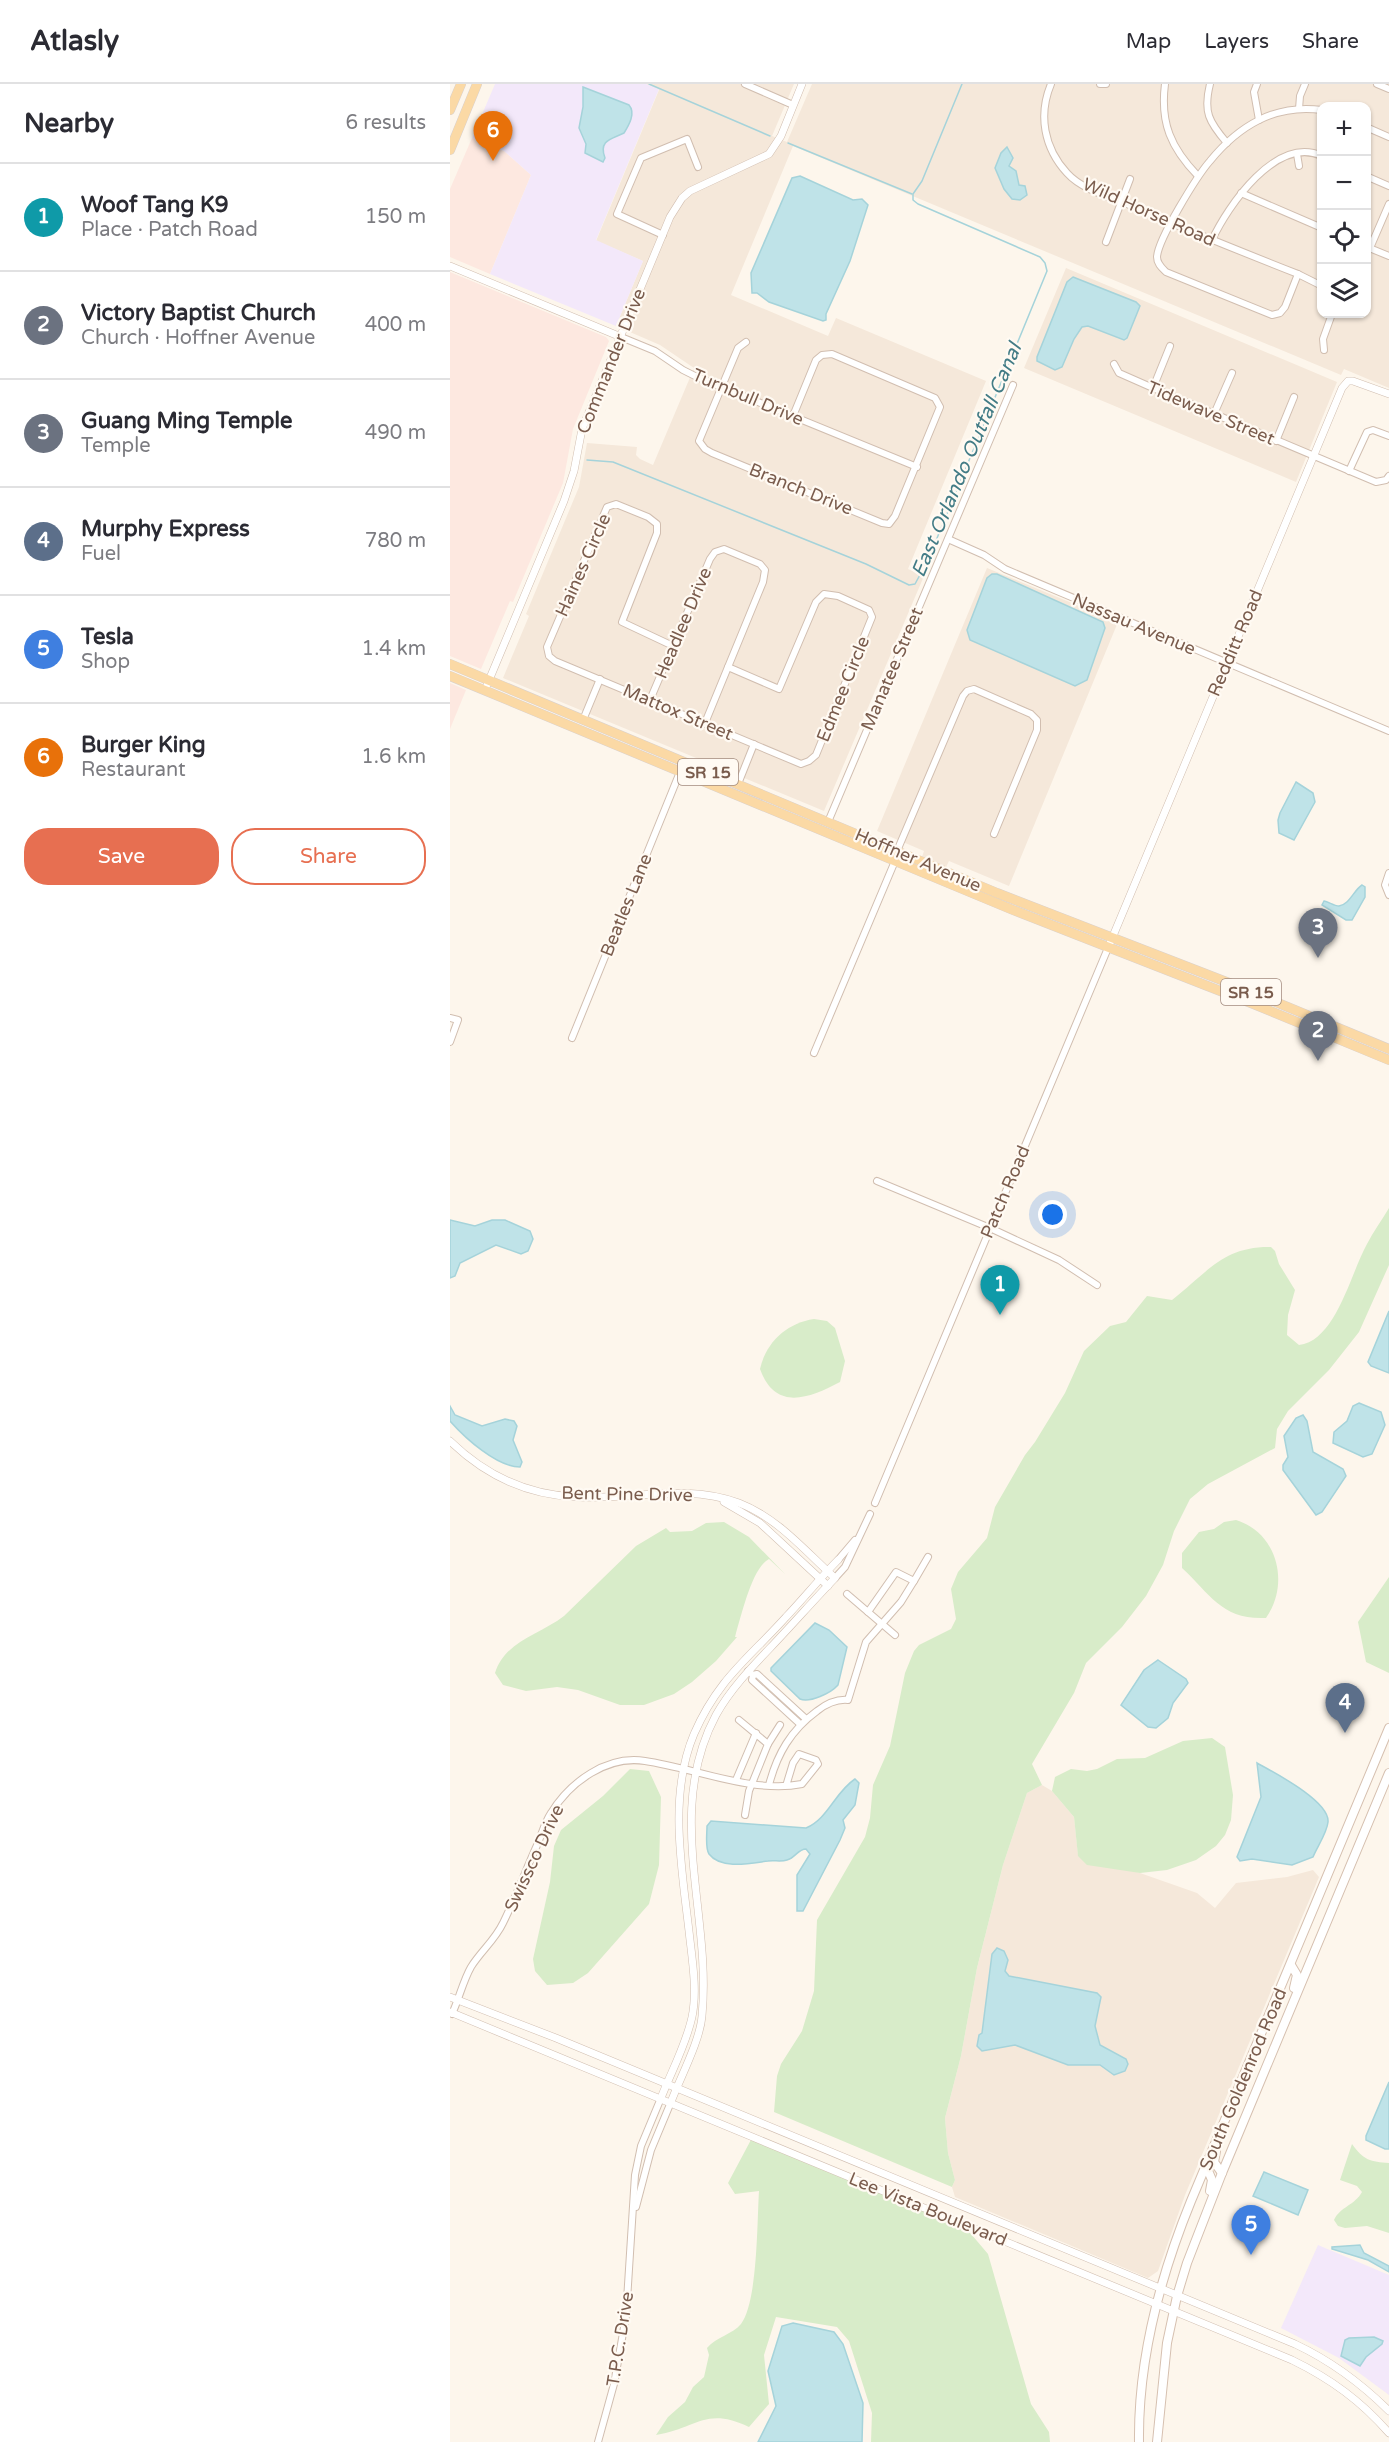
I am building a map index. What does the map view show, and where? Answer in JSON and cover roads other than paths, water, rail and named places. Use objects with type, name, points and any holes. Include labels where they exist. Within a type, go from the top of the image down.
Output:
[{"type":"main road","points":[[450,110],[461,84]]},
{"type":"main road","points":[[450,150],[475,86]]},
{"type":"main road","name":"Hoffner Avenue","points":[[450,664],[487,685],[680,772],[860,846],[923,865],[927,863],[1250,991],[1389,1049]]},
{"type":"main road","name":"Hoffner Avenue","points":[[450,676],[487,685],[583,720],[828,822],[896,856],[1108,948],[1279,1014],[1389,1060]]},
{"type":"main road","points":[[680,772],[688,770],[725,786],[738,784]]},
{"type":"main road","points":[[745,798],[759,797],[796,812],[802,811]]},
{"type":"main road","points":[[1211,987],[1224,985],[1246,993],[1250,991]]},
{"type":"main road","points":[[1279,1014],[1287,1013],[1302,1020],[1315,1018]]},
{"type":"main road","points":[[1347,1043],[1356,1042],[1389,1056]]},
{"type":"main road","name":"South Goldenrod Road","points":[[1139,2442],[1145,2367],[1157,2303],[1182,2224],[1389,1730]]},
{"type":"main road","name":"South Goldenrod Road","points":[[1157,2442],[1163,2368],[1177,2296],[1190,2253],[1389,1773]]},
{"type":"main road","points":[[1306,1970],[1301,1964],[1300,1951],[1323,1895],[1326,1881]]},
{"type":"main road","points":[[1272,2051],[1273,2038],[1296,1984],[1297,1976],[1291,1965]]},
{"type":"main road","points":[[1222,2173],[1214,2162],[1215,2154],[1239,2098],[1241,2084]]},
{"type":"main road","points":[[1190,2253],[1190,2240],[1212,2186],[1206,2166]]},
{"type":"street","points":[[745,84],[793,105]]},
{"type":"street","name":"Commander Drive","points":[[487,685],[564,501],[574,471],[582,429],[675,207],[690,191],[770,154],[777,144],[802,84]]},
{"type":"street","name":"Wild Horse Road","points":[[1051,84],[1043,118],[1047,143],[1068,175],[1089,188],[1121,202],[1317,284]]},
{"type":"street","points":[[1100,84],[1107,84]]},
{"type":"street","points":[[1165,84],[1166,127],[1172,143],[1185,163],[1198,176]]},
{"type":"street","points":[[1210,84],[1206,101],[1208,117],[1227,143]]},
{"type":"street","points":[[1257,84],[1254,92],[1259,120]]},
{"type":"street","points":[[1299,109],[1300,96],[1305,84]]},
{"type":"street","points":[[1377,84],[1389,89]]},
{"type":"street","points":[[1298,274],[1285,307],[1280,313],[1272,315],[1166,272],[1160,267],[1157,256],[1171,223],[1198,176],[1227,143],[1259,120],[1279,112],[1299,109],[1317,110]]},
{"type":"street","points":[[1371,129],[1389,137]]},
{"type":"street","points":[[663,235],[617,214],[636,167],[641,158],[687,139],[699,167]]},
{"type":"street","points":[[1297,154],[1299,166]]},
{"type":"street","points":[[1212,240],[1227,212],[1241,193],[1264,170],[1279,160],[1297,154],[1317,156]]},
{"type":"street","points":[[1371,178],[1389,186]]},
{"type":"street","points":[[1106,242],[1130,179]]},
{"type":"street","points":[[1241,193],[1317,226]]},
{"type":"street","points":[[1371,241],[1389,204]]},
{"type":"street","points":[[1371,248],[1389,256]]},
{"type":"street","name":"Turnbull Drive","points":[[450,266],[655,351],[683,370],[720,386],[917,467]]},
{"type":"street","points":[[1324,350],[1323,339],[1331,318]]},
{"type":"street","points":[[720,386],[738,348],[746,342]]},
{"type":"street","points":[[1153,388],[1170,346]]},
{"type":"street","points":[[793,416],[816,360],[822,355],[832,354],[935,398],[940,407],[938,415],[917,467]]},
{"type":"street","name":"Tidewave Street","points":[[1114,364],[1119,373],[1376,482],[1386,480],[1389,476]]},
{"type":"street","points":[[1215,414],[1232,373]]},
{"type":"street","name":"Redditt Road","points":[[1108,948],[1344,384],[1348,381],[1358,381],[1389,394]]},
{"type":"street","name":"Manatee Street","points":[[828,822],[1013,385]]},
{"type":"street","name":"Branch Drive","points":[[720,386],[699,441],[705,449],[882,523],[889,524],[896,516],[917,467]]},
{"type":"street","points":[[1276,441],[1294,397]]},
{"type":"street","points":[[1349,471],[1367,432],[1373,430],[1389,436]]},
{"type":"street","name":"Haines Circle","points":[[549,656],[547,647],[603,513],[607,507],[616,504],[648,517],[657,524],[657,533],[622,622],[673,646]]},
{"type":"street","name":"Nassau Avenue","points":[[948,539],[984,555],[1005,569],[1389,731]]},
{"type":"street","name":"Headlee Drive","points":[[650,700],[715,552],[724,549],[760,564],[765,570],[763,582],[705,723]]},
{"type":"street","name":"Edmee Circle","points":[[728,667],[779,689],[816,602],[824,594],[838,596],[869,610],[872,617],[869,627],[816,755],[809,761]]},
{"type":"street","name":"Mattox Street","points":[[549,656],[555,661],[801,764],[809,761]]},
{"type":"street","points":[[583,720],[600,679]]},
{"type":"street","points":[[814,1053],[963,696],[967,691],[974,689],[1031,714],[1037,720],[1037,730],[994,834]]},
{"type":"street","points":[[738,784],[754,744]]},
{"type":"street","name":"Beatles Lane","points":[[572,1038],[680,772]]},
{"type":"street","points":[[1387,892],[1389,873]]},
{"type":"street","name":"Patch Road","points":[[875,1503],[1108,948]]},
{"type":"street","points":[[450,1018],[458,1020],[450,1042]]},
{"type":"street","points":[[877,1181],[990,1228],[1059,1260],[1097,1285]]},
{"type":"street","name":"Bent Pine Drive","points":[[450,1441],[471,1462],[506,1482],[545,1492],[576,1497],[661,1492],[737,1502],[763,1515],[788,1533],[835,1578]]},
{"type":"street","name":"Bent Pine Drive","points":[[710,1497],[740,1510],[760,1523],[828,1586]]},
{"type":"street","points":[[671,2102],[702,2020],[704,1985],[690,1800],[703,1743],[716,1714],[845,1567],[870,1514]]},
{"type":"street","points":[[661,2098],[692,2017],[694,1986],[679,1808],[684,1768],[693,1736],[711,1700],[740,1663],[785,1618],[861,1532]]},
{"type":"street","points":[[769,1785],[780,1753],[800,1724],[821,1708],[840,1699],[848,1700],[863,1649],[901,1602],[928,1557]]},
{"type":"street","points":[[868,1612],[896,1572],[914,1581]]},
{"type":"street","points":[[847,1594],[895,1635]]},
{"type":"street","points":[[740,1663],[750,1673],[752,1680],[800,1724]]},
{"type":"street","points":[[750,1673],[757,1674],[806,1719]]},
{"type":"street","points":[[739,1720],[768,1744]]},
{"type":"street","points":[[745,1815],[749,1791],[768,1744],[780,1725]]},
{"type":"street","points":[[736,1780],[756,1733]]},
{"type":"street","points":[[799,1754],[816,1760],[818,1764],[802,1784],[786,1786],[793,1763],[799,1754]]},
{"type":"street","name":"Swissco Drive","points":[[451,2013],[471,1968],[494,1940],[503,1923],[550,1814],[563,1796],[594,1770],[618,1761],[642,1761],[753,1784],[786,1786]]},
{"type":"street","name":"Lee Vista Boulevard","points":[[450,1997],[676,2088],[1316,2354],[1359,2382],[1389,2411]]},
{"type":"street","name":"Lee Vista Boulevard","points":[[451,2013],[1292,2360],[1321,2374],[1349,2393],[1371,2412],[1389,2433]]},
{"type":"street","name":"T.P.C. Drive","points":[[598,2442],[621,2352],[629,2287],[635,2175],[641,2146],[661,2098]]},
{"type":"street","name":"T.P.C. Drive","points":[[632,2234],[637,2195],[651,2150],[671,2102]]},
{"type":"street","points":[[795,2154],[800,2140]]},
{"type":"street","points":[[1053,2260],[1058,2247]]},
{"type":"street","points":[[1349,2393],[1359,2382]]},
{"type":"water","points":[[583,87],[629,105],[631,108],[631,119],[624,133],[607,141],[603,147],[605,158],[603,162],[585,153],[586,144],[579,128],[583,107]]},
{"type":"water","points":[[1007,147],[1013,158],[1009,166],[1016,171],[1019,185],[1025,186],[1027,195],[1020,200],[1012,199],[1004,189],[995,168],[1001,153]]},
{"type":"water","points":[[800,176],[853,200],[862,199],[868,205],[850,261],[826,314],[826,320],[823,321],[769,302],[757,293],[752,293],[751,273],[792,178]]},
{"type":"water","points":[[1073,277],[1136,302],[1140,306],[1127,338],[1124,340],[1088,326],[1082,327],[1062,367],[1055,370],[1037,361],[1037,357],[1067,282]]},
{"type":"water","points":[[992,574],[997,574],[1103,622],[1105,628],[1087,680],[1075,686],[970,640],[967,630],[987,578]]},
{"type":"water","points":[[1296,782],[1313,793],[1315,802],[1294,840],[1279,833],[1278,820]]},
{"type":"water","points":[[1362,885],[1365,887],[1365,897],[1352,920],[1346,920],[1322,905],[1324,901],[1337,906],[1343,905]]},
{"type":"water","points":[[450,1220],[475,1226],[492,1220],[505,1220],[530,1231],[533,1239],[528,1251],[521,1254],[496,1245],[460,1263],[455,1276],[450,1278]]},
{"type":"water","points":[[1389,1311],[1389,1373],[1371,1366],[1368,1362]]},
{"type":"water","points":[[1359,1403],[1381,1412],[1385,1425],[1372,1454],[1363,1457],[1333,1443],[1334,1432],[1347,1421],[1353,1406]]},
{"type":"water","points":[[450,1406],[455,1415],[482,1426],[505,1419],[514,1421],[517,1426],[513,1440],[522,1462],[520,1467],[501,1462],[473,1443],[450,1421]]},
{"type":"water","points":[[1303,1415],[1307,1421],[1313,1452],[1343,1469],[1346,1476],[1322,1512],[1316,1515],[1283,1470],[1288,1457],[1284,1436],[1296,1418]]},
{"type":"water","points":[[815,1623],[829,1630],[847,1647],[838,1685],[820,1696],[804,1700],[800,1699],[771,1671],[771,1668]]},
{"type":"water","points":[[1158,1660],[1186,1679],[1188,1683],[1173,1703],[1168,1718],[1156,1728],[1148,1727],[1121,1705],[1144,1670]]},
{"type":"water","points":[[1257,1763],[1311,1796],[1326,1814],[1327,1826],[1313,1857],[1292,1865],[1252,1859],[1240,1861],[1237,1857],[1261,1797]]},
{"type":"water","points":[[855,1779],[859,1783],[855,1805],[843,1820],[845,1828],[840,1840],[803,1911],[797,1911],[797,1875],[810,1854],[806,1849],[785,1861],[745,1864],[721,1862],[709,1854],[707,1826],[711,1821],[806,1828],[814,1824],[826,1812],[848,1784]]},
{"type":"water","points":[[997,1948],[1004,1951],[1008,1960],[1005,1971],[1009,1976],[1097,1993],[1101,1997],[1095,2026],[1100,2045],[1126,2059],[1128,2064],[1125,2071],[1114,2075],[1100,2065],[1068,2065],[1015,2045],[982,2051],[977,2046],[979,2035],[982,2033],[992,1954]]},
{"type":"water","points":[[1389,2082],[1389,2149],[1385,2149],[1366,2140],[1366,2136]]},
{"type":"water","points":[[1264,2172],[1308,2190],[1298,2215],[1253,2196]]},
{"type":"water","points":[[1360,2245],[1364,2253],[1389,2266],[1389,2272],[1368,2260],[1332,2249],[1332,2247]]},
{"type":"water","points":[[793,2323],[834,2332],[843,2344],[863,2403],[862,2442],[758,2442],[776,2406],[768,2371],[782,2326]]},
{"type":"water","points":[[1374,2337],[1383,2341],[1382,2344],[1366,2357],[1360,2366],[1341,2356],[1345,2340]]},
{"type":"waterway","points":[[649,84],[770,136]]},
{"type":"waterway","name":"East Orlando Outfall Canal","points":[[587,460],[613,462],[866,564],[909,585],[915,584],[928,560],[1047,271],[1040,257],[913,200],[913,194],[922,181],[962,84]]},
{"type":"waterway","points":[[788,143],[912,194]]},
{"type":"place","name":"Burger King","points":[[493,161]]},
{"type":"place","name":"Guang Ming Temple","points":[[1318,958]]},
{"type":"place","name":"Victory Baptist Church","points":[[1318,1061]]},
{"type":"place","name":"Woof Tang K9","points":[[1000,1315]]},
{"type":"place","name":"Murphy Express","points":[[1345,1733]]},
{"type":"place","name":"Tesla","points":[[1251,2255]]}]
